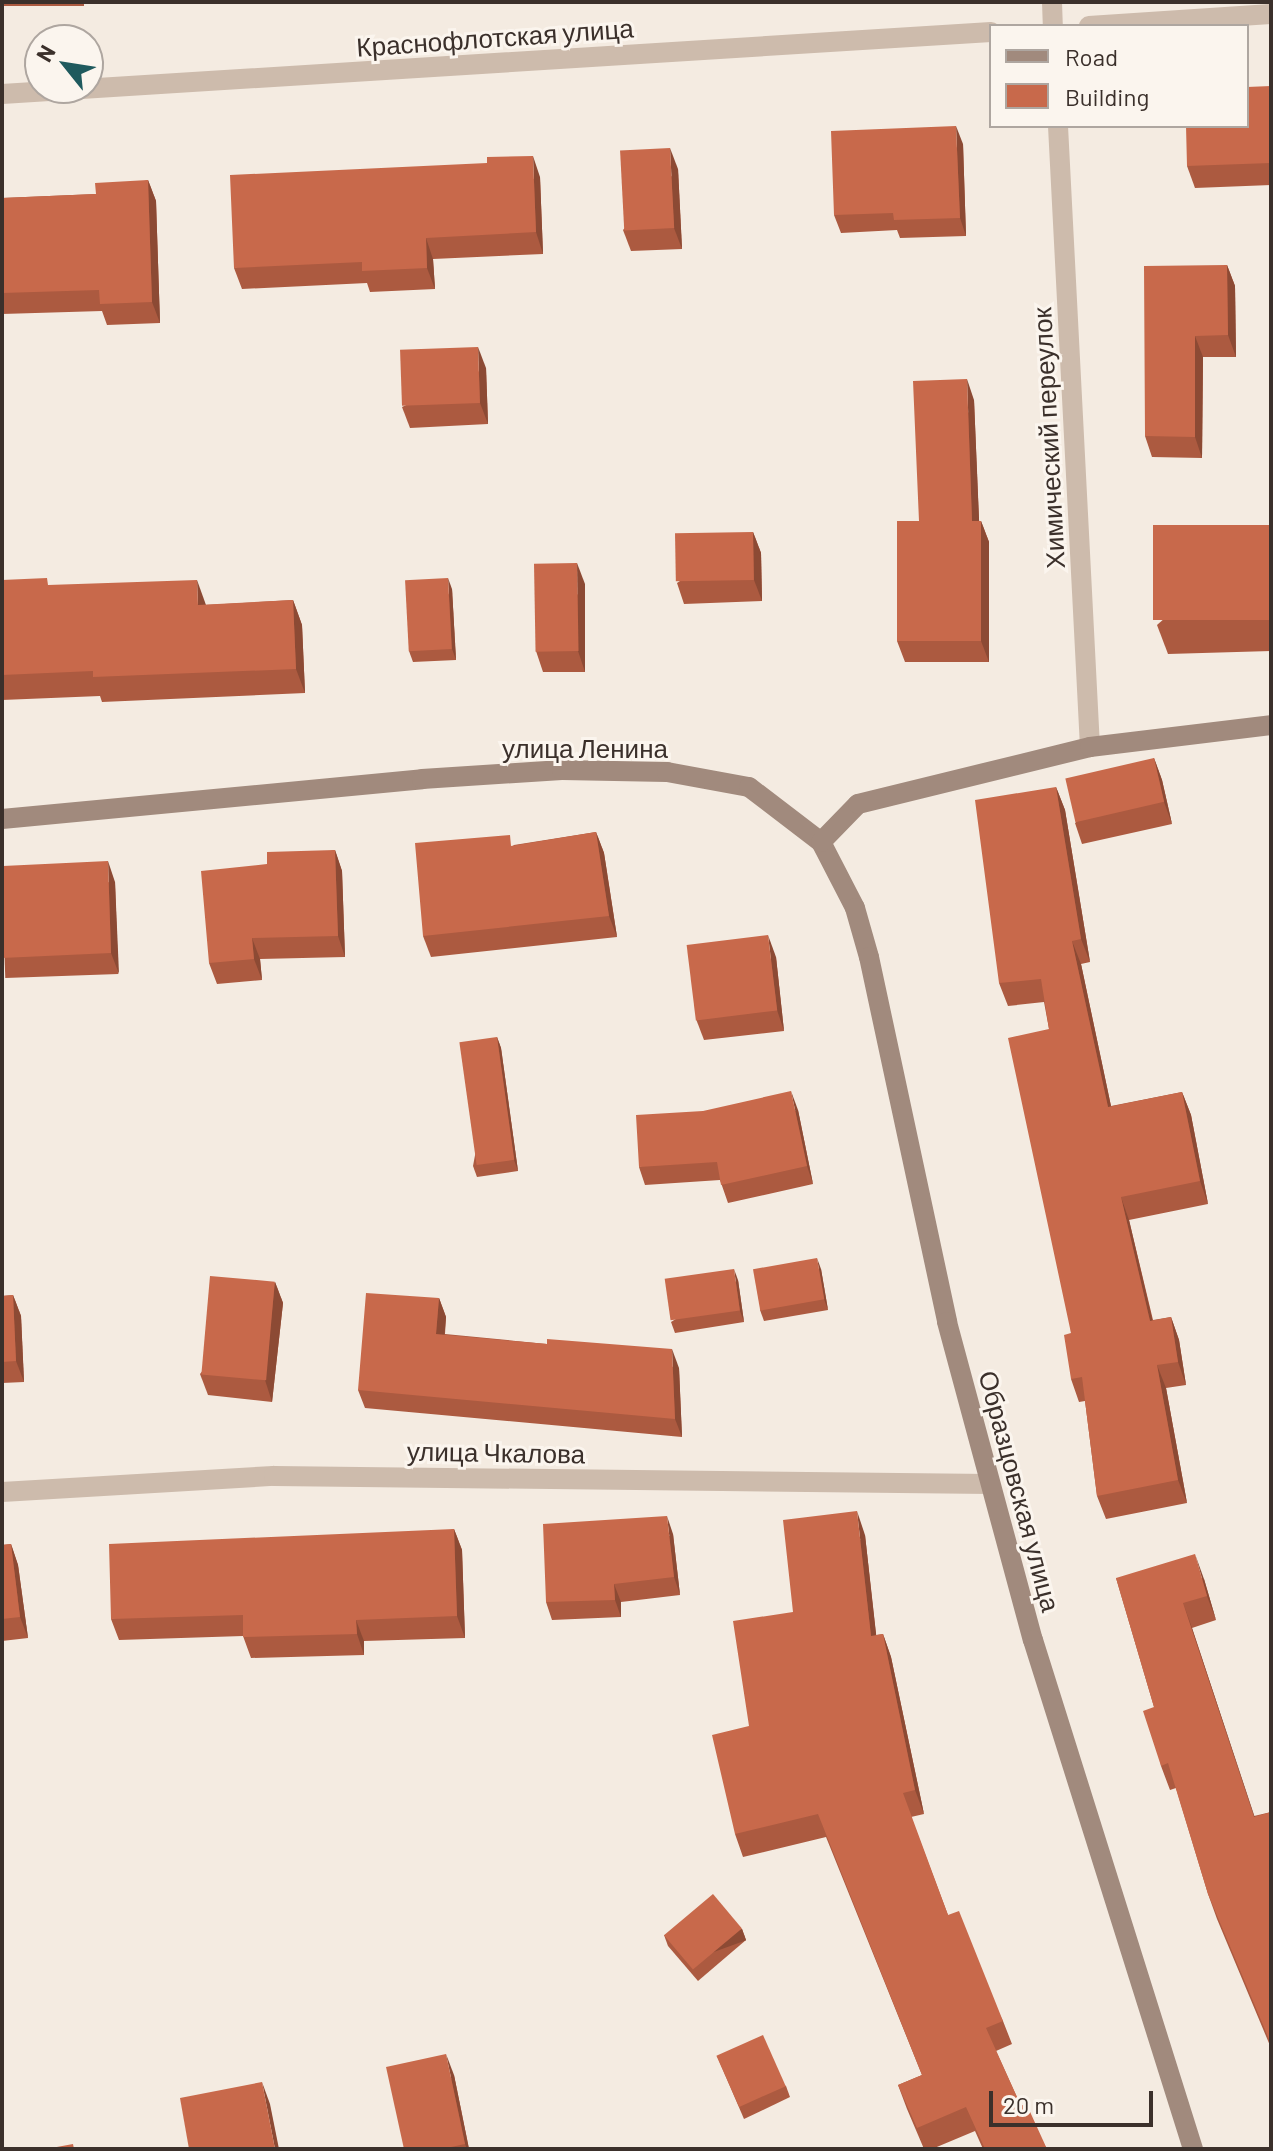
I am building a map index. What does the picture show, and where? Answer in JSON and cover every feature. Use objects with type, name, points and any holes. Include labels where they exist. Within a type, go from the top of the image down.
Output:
[{"type":"main road","points":[[821,842],[858,804],[1090,747],[1271,725]]},
{"type":"main road","name":"улица Ленина","points":[[2,819],[422,779],[562,770],[667,772],[749,787],[821,842]]},
{"type":"main road","name":"Образцовская улица","points":[[821,842],[855,908],[869,957],[947,1322],[990,1484],[1033,1640],[1193,2149]]},
{"type":"street","points":[[1052,2],[1053,24]]},
{"type":"street","points":[[1119,24],[1271,14]]},
{"type":"street","name":"Краснофлотская улица","points":[[2,94],[989,32]]},
{"type":"street","name":"Химический переулок","points":[[1058,128],[1090,747]]},
{"type":"street","name":"улица Чкалова","points":[[2,1492],[274,1476],[990,1484]]},
{"type":"building","points":[[1271,86],[1271,163],[1187,166],[1186,128],[1249,128],[1249,87]]},
{"type":"building","points":[[956,126],[960,218],[894,220],[893,213],[834,215],[831,131]]},
{"type":"building","points":[[670,148],[674,228],[624,231],[620,151]]},
{"type":"building","points":[[533,156],[536,232],[426,238],[427,268],[362,271],[362,262],[234,268],[230,175],[487,163],[487,157]]},
{"type":"building","points":[[148,180],[152,302],[100,304],[99,290],[2,293],[2,198],[96,194],[95,183]]},
{"type":"building","points":[[1227,265],[1228,335],[1195,336],[1195,437],[1145,436],[1144,266]]},
{"type":"building","points":[[478,347],[480,403],[402,406],[400,350]]},
{"type":"building","points":[[967,379],[972,521],[981,521],[981,641],[897,641],[897,521],[919,521],[913,381]]},
{"type":"building","points":[[1153,525],[1271,525],[1271,620],[1153,620]]},
{"type":"building","points":[[753,532],[754,580],[676,581],[675,533]]},
{"type":"building","points":[[577,563],[579,651],[536,652],[534,564]]},
{"type":"building","points":[[47,578],[48,585],[197,580],[198,605],[293,600],[296,669],[93,677],[93,671],[2,675],[2,580]]},
{"type":"building","points":[[448,578],[452,649],[409,651],[405,580]]},
{"type":"building","points":[[1154,758],[1164,802],[1075,822],[1065,778]]},
{"type":"building","points":[[1056,787],[1081,939],[1072,941],[1108,1107],[1182,1092],[1200,1181],[1121,1197],[1150,1321],[1171,1317],[1178,1362],[1157,1365],[1178,1480],[1097,1496],[1082,1377],[1071,1379],[1064,1335],[1071,1333],[1008,1038],[1049,1029],[1041,979],[999,983],[975,800]]},
{"type":"building","points":[[596,832],[609,916],[423,936],[415,843],[510,835],[511,846]]},
{"type":"building","points":[[335,850],[338,936],[252,938],[254,959],[209,963],[201,871],[267,864],[267,852]]},
{"type":"building","points":[[108,861],[111,953],[2,958],[3,866]]},
{"type":"building","points":[[768,935],[777,1010],[696,1020],[687,945]]},
{"type":"building","points":[[497,1037],[514,1160],[477,1165],[459,1042]]},
{"type":"building","points":[[791,1091],[807,1166],[721,1185],[717,1162],[639,1167],[636,1115],[703,1111]]},
{"type":"building","points":[[817,1258],[824,1299],[760,1311],[753,1269]]},
{"type":"building","points":[[734,1269],[740,1311],[671,1320],[665,1279]]},
{"type":"building","points":[[210,1276],[275,1282],[266,1380],[201,1375]]},
{"type":"building","points":[[366,1293],[439,1298],[436,1334],[547,1344],[547,1339],[672,1349],[675,1419],[358,1390]]},
{"type":"building","points":[[13,1295],[16,1361],[2,1362],[2,1296]]},
{"type":"building","points":[[857,1511],[871,1636],[883,1634],[915,1790],[903,1793],[948,1915],[959,1911],[1003,2021],[986,2028],[1021,2106],[1026,2103],[1047,2149],[985,2149],[966,2107],[917,2128],[898,2085],[922,2075],[818,1814],[735,1834],[712,1735],[749,1726],[733,1621],[793,1612],[783,1520]]},
{"type":"building","points":[[667,1516],[674,1577],[614,1584],[615,1600],[546,1602],[543,1524]]},
{"type":"building","points":[[454,1529],[457,1616],[356,1620],[357,1634],[243,1637],[243,1615],[111,1619],[109,1544]]},
{"type":"building","points":[[11,1544],[20,1617],[2,1619],[2,1545]]},
{"type":"building","points":[[1195,1554],[1207,1596],[1183,1603],[1254,1817],[1271,1812],[1271,2044],[1208,1894],[1168,1763],[1161,1766],[1143,1711],[1154,1707],[1116,1578]]},
{"type":"building","points":[[713,1894],[742,1928],[693,1970],[664,1935]]},
{"type":"building","points":[[763,2035],[786,2086],[739,2107],[716,2056]]},
{"type":"building","points":[[446,2054],[465,2144],[442,2149],[404,2149],[386,2067]]},
{"type":"building","points":[[262,2082],[275,2149],[189,2149],[180,2098]]},
{"type":"building","points":[[73,2144],[74,2149],[46,2149]]}]
